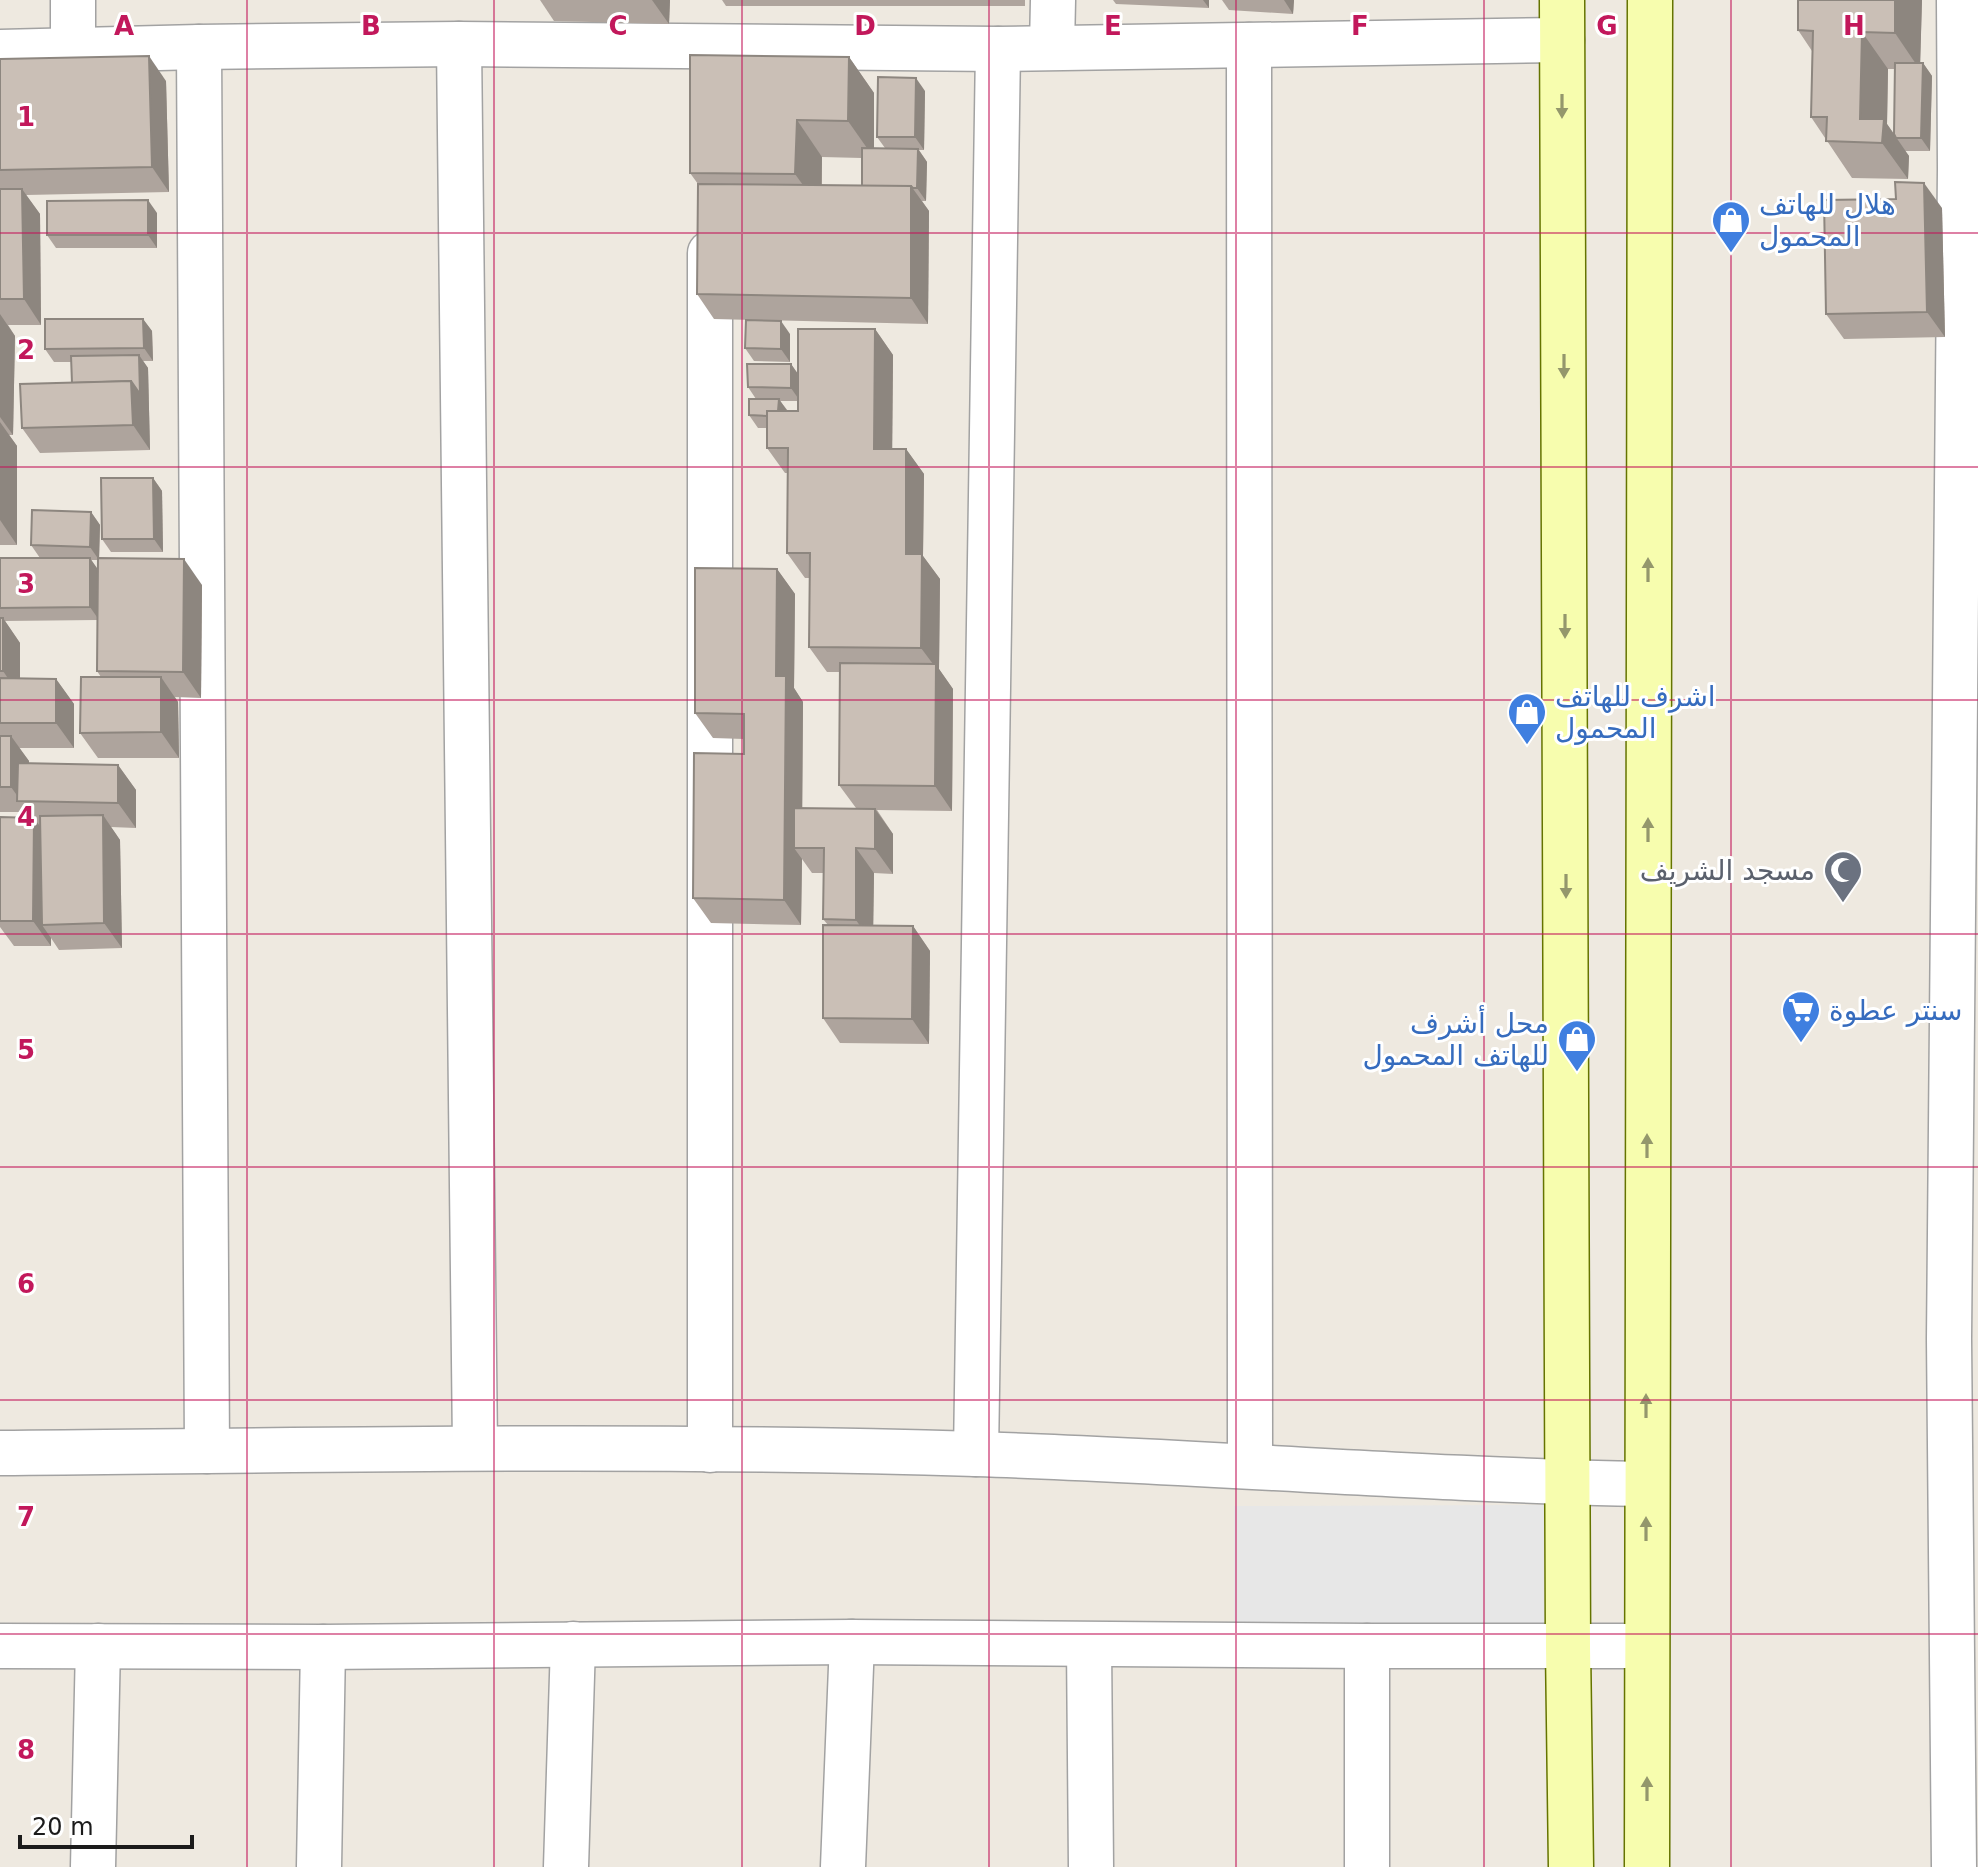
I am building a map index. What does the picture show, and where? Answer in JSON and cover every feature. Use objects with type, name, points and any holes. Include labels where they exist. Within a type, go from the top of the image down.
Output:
[{"type":"street","points":[[73,0],[73,51]]},
{"type":"street","points":[[1052,47],[1053,0]]},
{"type":"street","points":[[1647,1867],[1650,0]]},
{"type":"street","points":[[1954,1867],[1949,1339],[1969,169],[1959,0]]},
{"type":"street","points":[[0,52],[459,44],[709,63],[1052,47],[1249,45],[1562,20],[1571,1867]]},
{"type":"street","points":[[459,44],[475,1448]]},
{"type":"street","points":[[1249,45],[1250,1466]]},
{"type":"street","points":[[199,47],[207,1451]]},
{"type":"street","points":[[976,1454],[998,49]]},
{"type":"street","points":[[709,222],[710,1450]]},
{"type":"street","points":[[0,1453],[475,1448],[976,1454],[1646,1484]]},
{"type":"street","points":[[0,1646],[323,1647],[852,1642],[1646,1646]]},
{"type":"street","points":[[843,1867],[852,1642]]},
{"type":"street","points":[[566,1867],[573,1644]]},
{"type":"street","points":[[1089,1645],[1091,1867]]},
{"type":"street","points":[[93,1867],[98,1646]]},
{"type":"street","points":[[1367,1646],[1367,1867]]},
{"type":"street","points":[[319,1867],[323,1647]]},
{"type":"shaded area","points":[[1547,1505],[1547,1636],[1234,1635],[1234,1506]]},
{"type":"building","points":[[1798,0],[1895,0],[1895,33],[1862,32],[1860,119],[1884,119],[1882,143],[1826,141],[1827,117],[1811,117],[1813,31],[1798,30]]},
{"type":"building","points":[[690,55],[849,57],[848,121],[797,120],[795,174],[690,173]]},
{"type":"building","points":[[149,56],[152,167],[0,170],[0,59]]},
{"type":"building","points":[[1895,63],[1923,63],[1921,138],[1896,138],[1894,134]]},
{"type":"building","points":[[878,77],[916,78],[915,137],[877,137]]},
{"type":"building","points":[[862,148],[918,149],[917,188],[862,186]]},
{"type":"building","points":[[1895,182],[1924,183],[1927,312],[1826,314],[1824,200],[1896,199]]},
{"type":"building","points":[[698,184],[911,186],[911,298],[697,294]]},
{"type":"building","points":[[0,189],[22,189],[24,299],[0,299]]},
{"type":"building","points":[[148,200],[148,235],[47,235],[47,201]]},
{"type":"building","points":[[45,319],[143,319],[144,348],[45,349]]},
{"type":"building","points":[[746,320],[781,321],[781,349],[745,348]]},
{"type":"building","points":[[798,329],[875,329],[874,449],[906,449],[906,554],[922,554],[921,648],[809,647],[810,553],[787,553],[788,448],[767,448],[767,411],[798,411]]},
{"type":"building","points":[[139,355],[140,394],[131,381],[72,383],[71,356]]},
{"type":"building","points":[[747,364],[791,364],[791,388],[748,387]]},
{"type":"building","points":[[131,381],[133,425],[22,428],[20,384]]},
{"type":"building","points":[[749,399],[779,399],[778,411],[767,411],[767,416],[749,415]]},
{"type":"building","points":[[101,478],[153,478],[154,539],[102,539]]},
{"type":"building","points":[[32,510],[91,512],[90,547],[31,545]]},
{"type":"building","points":[[0,558],[90,558],[90,607],[0,608]]},
{"type":"building","points":[[98,558],[184,559],[183,672],[97,671]]},
{"type":"building","points":[[695,568],[777,569],[776,676],[786,676],[784,900],[693,898],[694,753],[744,754],[744,714],[695,713]]},
{"type":"building","points":[[0,618],[3,618],[3,671],[0,671]]},
{"type":"building","points":[[840,663],[936,664],[935,786],[839,785]]},
{"type":"building","points":[[81,677],[161,677],[161,732],[80,733]]},
{"type":"building","points":[[0,678],[56,679],[56,723],[0,723]]},
{"type":"building","points":[[0,736],[11,736],[11,787],[0,787]]},
{"type":"building","points":[[18,763],[118,765],[118,803],[17,801]]},
{"type":"building","points":[[794,808],[875,809],[875,849],[856,848],[856,920],[823,919],[824,848],[794,848]]},
{"type":"building","points":[[103,815],[104,923],[42,925],[40,816]]},
{"type":"building","points":[[0,817],[34,818],[33,921],[0,921]]},
{"type":"building","points":[[823,925],[913,926],[912,1019],[823,1018]]},
{"type":"place","name":"هلال للهاتف المحمول","points":[[1731,254]]},
{"type":"place","name":"اشرف للهاتف المحمول","points":[[1527,746]]},
{"type":"place","name":"مسجد الشريف","points":[[1843,904]]},
{"type":"place","name":"سنتر عطوة","points":[[1801,1044]]},
{"type":"place","name":"محل أشرف للهاتف المحمول","points":[[1577,1073]]}]
